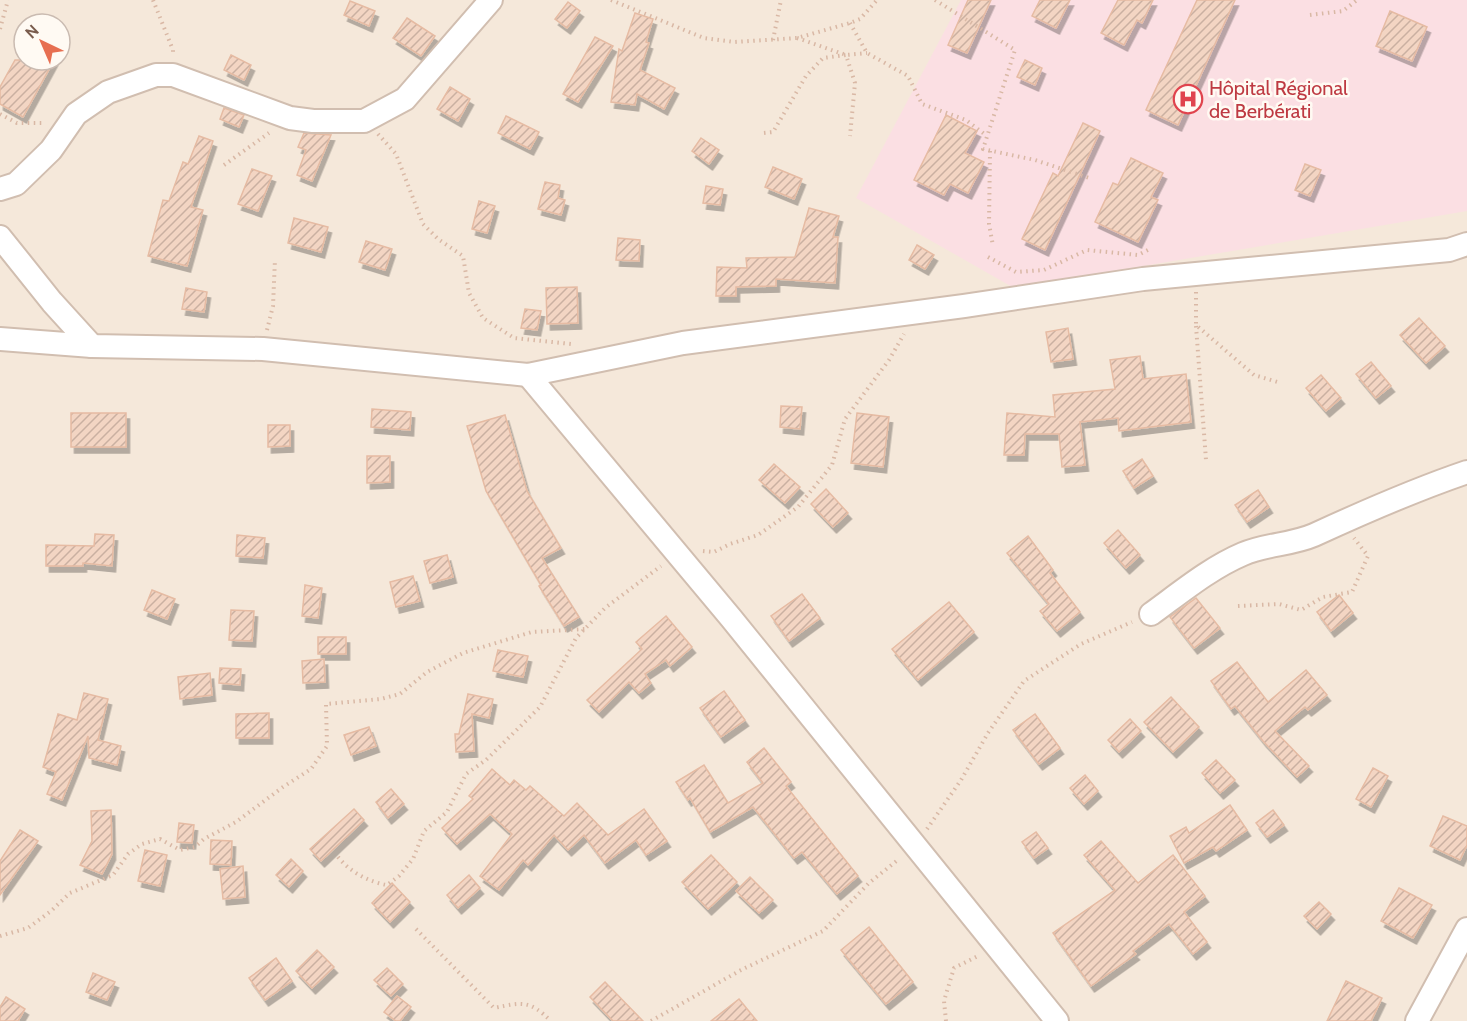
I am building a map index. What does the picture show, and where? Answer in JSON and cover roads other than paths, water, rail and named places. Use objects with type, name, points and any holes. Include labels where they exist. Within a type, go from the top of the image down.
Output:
[{"type":"street","points":[[0,189],[16,184],[44,157],[76,114],[108,92],[156,75],[173,75],[290,118],[313,121],[364,121],[405,99],[491,0]]},
{"type":"street","points":[[0,237],[52,302],[92,346]]},
{"type":"street","points":[[0,339],[92,346],[263,349],[528,375],[683,343],[916,313],[1143,279],[1449,250],[1467,244]]},
{"type":"street","points":[[528,375],[677,553],[1057,1021]]},
{"type":"street","points":[[1151,614],[1208,574],[1241,555],[1264,546],[1283,545],[1312,536],[1339,522],[1427,485],[1467,472]]},
{"type":"street","points":[[1417,1021],[1467,929]]},
{"type":"place","name":"Hôpital Régional de Berbérati","points":[[1188,99]]}]
